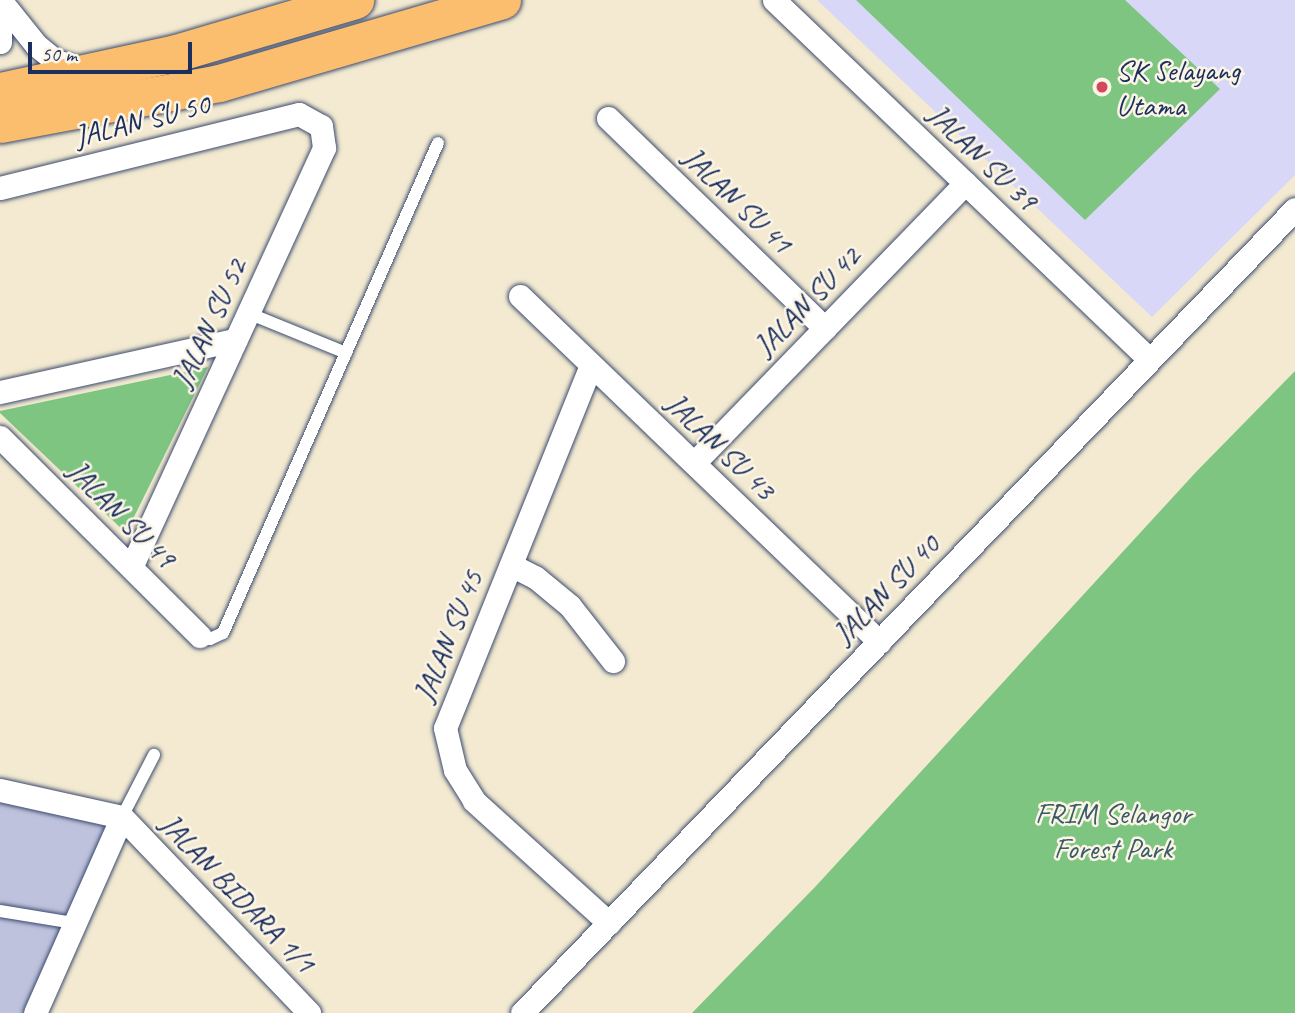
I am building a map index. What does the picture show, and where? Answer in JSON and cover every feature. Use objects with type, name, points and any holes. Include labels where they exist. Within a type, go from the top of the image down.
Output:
[{"type":"main road","points":[[0,91],[189,49],[355,0]]},
{"type":"main road","points":[[0,124],[219,83],[451,9],[502,0]]},
{"type":"street","points":[[0,0],[46,53],[90,72]]},
{"type":"street","name":"JALAN SU 39","points":[[774,0],[1149,359]]},
{"type":"street","points":[[0,26],[0,42]]},
{"type":"street","name":"JALAN SU 50","points":[[0,188],[299,114]]},
{"type":"street","name":"JALAN SU 52","points":[[131,567],[324,148],[321,126],[299,114]]},
{"type":"street","name":"JALAN SU 41","points":[[608,118],[825,328]]},
{"type":"street","name":"JALAN SU 42","points":[[694,463],[965,183]]},
{"type":"street","name":"JALAN SU 40","points":[[522,1013],[1295,209]]},
{"type":"street","name":"JALAN SU 43","points":[[520,296],[880,642]]},
{"type":"street","points":[[0,392],[235,340]]},
{"type":"street","name":"JALAN SU 45","points":[[591,365],[445,728],[455,770],[474,801],[609,923]]},
{"type":"street","name":"JALAN SU 49","points":[[0,437],[200,636]]},
{"type":"street","points":[[511,565],[536,577],[570,606],[613,661]]},
{"type":"street","points":[[0,790],[122,817],[35,1013]]},
{"type":"street","name":"JALAN BIDARA 1/1","points":[[122,817],[309,1013]]},
{"type":"lane","points":[[200,636],[210,639],[223,633],[439,143]]},
{"type":"lane","points":[[248,313],[346,353]]},
{"type":"lane","points":[[122,817],[154,755]]},
{"type":"lane","points":[[0,911],[73,923]]},
{"type":"shaded area","name":"SK Selayang Utama","points":[[817,0],[1295,0],[1295,175],[1152,317]]},
{"type":"shaded area","points":[[0,798],[110,824],[26,1013],[0,1013]]},
{"type":"green space","points":[[856,0],[1125,0],[1220,89],[1085,220]]},
{"type":"green space","points":[[208,367],[126,533],[0,413],[0,411]]},
{"type":"green space","name":"FRIM Selangor Forest Park","points":[[1295,371],[1295,1013],[692,1013],[816,886],[1196,472]]},
{"type":"place","name":"SK Selayang Utama","points":[[1102,87]]}]
